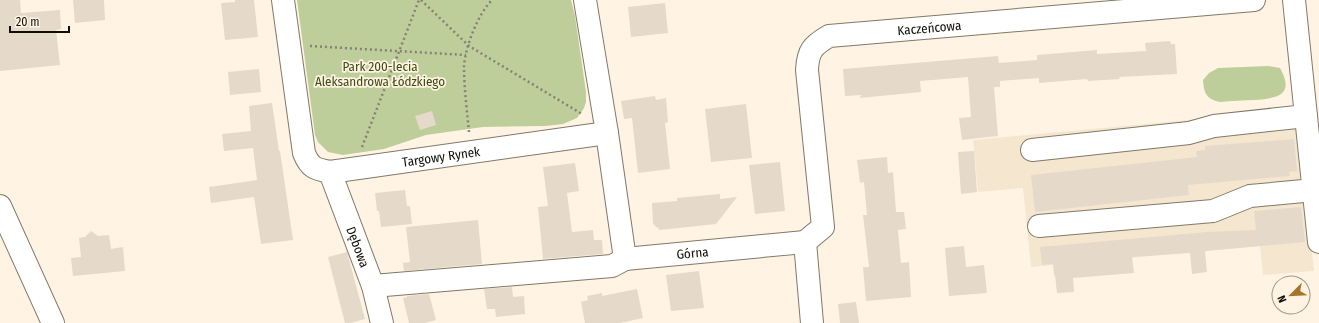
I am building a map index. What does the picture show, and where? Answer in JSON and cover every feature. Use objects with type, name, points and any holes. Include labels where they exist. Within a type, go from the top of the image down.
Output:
[{"type":"street","name":"Targowy Rynek","points":[[283,0],[304,154],[308,163],[318,170],[330,172],[607,134]]},
{"type":"street","points":[[585,0],[607,134],[625,259]]},
{"type":"street","name":"Kaczeńcowa","points":[[805,242],[823,227],[807,70],[808,55],[819,42],[829,36],[1254,0]]},
{"type":"street","points":[[1294,0],[1319,242]]},
{"type":"street","points":[[1032,150],[1189,133],[1214,126],[1306,116]]},
{"type":"street","name":"Dębowa","points":[[330,172],[373,286],[382,323]]},
{"type":"street","points":[[1039,226],[1213,211],[1250,196],[1314,190]]},
{"type":"street","points":[[0,206],[53,323]]},
{"type":"street","points":[[805,242],[812,323]]},
{"type":"street","name":"Górna","points":[[373,286],[612,266],[625,259],[805,242]]},
{"type":"path","points":[[361,149],[420,0],[469,46],[584,115]]},
{"type":"path","points":[[469,132],[464,68],[466,55],[478,18],[492,0]]},
{"type":"path","points":[[308,46],[466,55]]},
{"type":"shaded area","points":[[1297,109],[1314,271],[1263,275],[1260,246],[1031,267],[1023,188],[978,192],[973,140]]},
{"type":"green space","name":"Park 200-lecia Aleksandrowa Łódzkiego","points":[[297,0],[571,0],[575,16],[586,92],[586,102],[584,108],[577,118],[563,124],[546,126],[483,127],[426,135],[384,149],[343,155],[328,152],[318,142],[315,135]]},
{"type":"green space","points":[[1268,66],[1280,68],[1284,77],[1286,84],[1285,89],[1277,96],[1263,99],[1220,102],[1209,97],[1205,92],[1203,80],[1209,73],[1218,68]]},
{"type":"building","points":[[0,0],[20,0],[21,13],[60,10],[61,29],[56,30],[60,65],[0,71]]},
{"type":"building","points":[[73,0],[104,0],[105,20],[75,23]]},
{"type":"building","points":[[235,0],[254,0],[258,37],[225,40],[221,3],[235,2]]},
{"type":"building","points":[[665,3],[668,33],[631,37],[628,7]]},
{"type":"building","points":[[1170,41],[1171,44],[1175,44],[1177,74],[1119,77],[1120,79],[1088,81],[1087,79],[1039,83],[1039,78],[1000,81],[1000,87],[994,87],[998,136],[962,140],[959,118],[971,117],[968,77],[920,81],[921,92],[860,98],[861,95],[845,96],[843,69],[998,56],[999,63],[1037,60],[1037,55],[1097,50],[1097,54],[1146,51],[1145,43]]},
{"type":"building","points":[[259,69],[261,92],[230,95],[228,72]]},
{"type":"building","points":[[655,96],[656,100],[666,98],[668,122],[665,123],[670,169],[638,173],[632,118],[624,119],[621,101]]},
{"type":"building","points":[[272,103],[293,240],[261,244],[254,197],[211,203],[209,187],[257,180],[253,148],[224,151],[222,134],[251,131],[249,106]]},
{"type":"building","points":[[746,104],[752,158],[711,162],[705,109]]},
{"type":"building","points":[[432,111],[436,125],[420,130],[415,116]]},
{"type":"building","points":[[1294,139],[1297,171],[1289,172],[1290,176],[1188,185],[1189,195],[1035,212],[1031,175],[1197,157],[1196,151],[1205,150],[1205,146]]},
{"type":"building","points":[[974,151],[977,192],[961,194],[958,152]]},
{"type":"building","points":[[887,157],[888,173],[893,172],[896,212],[904,212],[906,229],[898,230],[901,263],[909,262],[911,297],[866,301],[863,267],[869,267],[863,215],[867,215],[864,182],[860,183],[857,160]]},
{"type":"building","points":[[780,162],[785,211],[755,214],[749,165]]},
{"type":"building","points":[[575,163],[579,191],[567,193],[572,232],[593,230],[594,240],[602,240],[603,254],[543,259],[538,207],[548,206],[543,167]]},
{"type":"building","points":[[405,190],[407,206],[410,206],[412,224],[381,227],[375,193]]},
{"type":"building","points":[[720,194],[720,199],[737,197],[716,224],[660,230],[653,224],[652,203],[677,201],[677,198]]},
{"type":"building","points":[[1301,207],[1305,242],[1205,251],[1207,272],[1192,274],[1190,253],[1132,257],[1134,273],[1073,278],[1074,292],[1057,293],[1053,264],[1042,265],[1040,247],[1207,232],[1256,230],[1254,211]]},
{"type":"building","points":[[478,220],[482,264],[404,271],[403,263],[410,262],[406,227]]},
{"type":"building","points":[[91,231],[98,236],[109,235],[111,249],[123,247],[125,271],[73,276],[71,258],[81,257],[79,238],[85,237]]},
{"type":"building","points":[[964,246],[966,267],[984,265],[987,293],[949,296],[945,248]]},
{"type":"building","points":[[347,252],[365,319],[350,323],[345,323],[328,257]]},
{"type":"building","points":[[699,271],[704,308],[671,311],[666,275]]},
{"type":"building","points":[[512,287],[513,297],[524,296],[525,314],[496,317],[495,309],[487,309],[484,289]]},
{"type":"building","points":[[637,289],[643,318],[620,323],[585,323],[581,302],[588,300],[587,296],[602,293],[602,296]]},
{"type":"building","points":[[429,294],[436,320],[425,323],[409,323],[403,298],[407,296]]},
{"type":"building","points":[[856,302],[859,323],[840,323],[838,304]]}]
